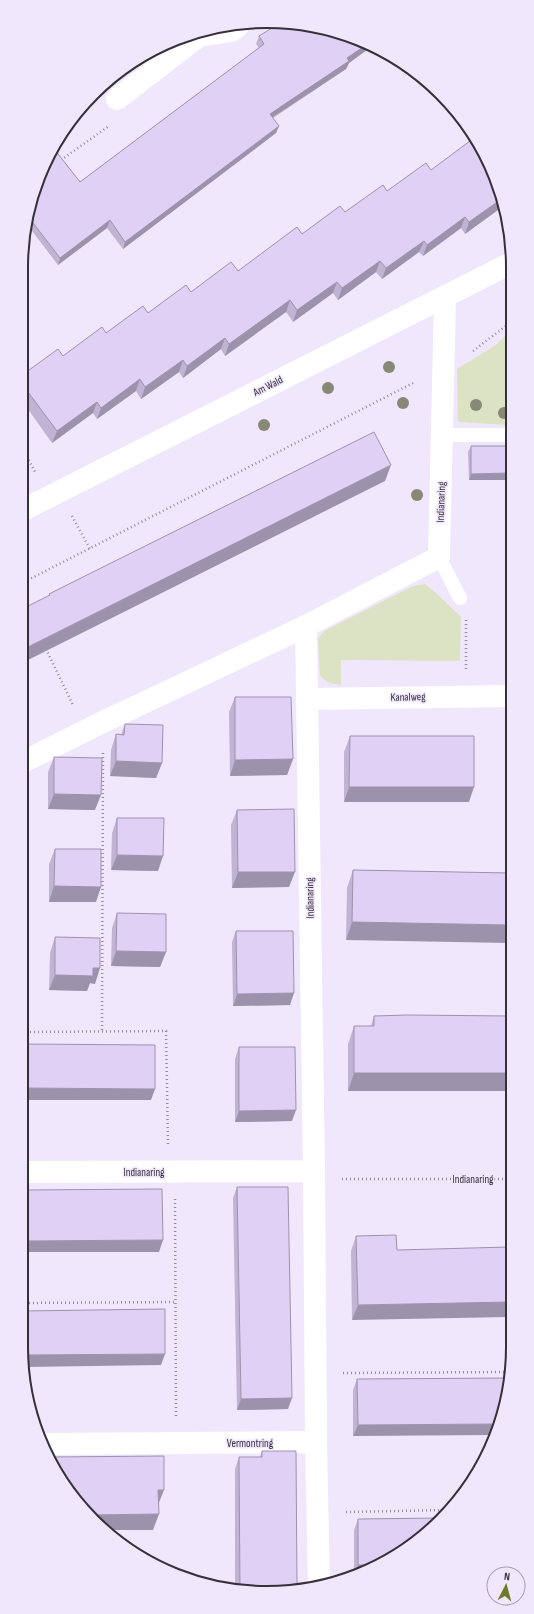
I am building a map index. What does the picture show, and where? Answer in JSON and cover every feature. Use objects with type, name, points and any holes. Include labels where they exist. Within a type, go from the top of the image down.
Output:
[{"type":"street","points":[[117,98],[194,40]]},
{"type":"street","name":"Am Wald","points":[[28,508],[506,266]]},
{"type":"street","name":"Indianaring","points":[[439,557],[445,297]]},
{"type":"street","points":[[28,760],[306,626],[439,557]]},
{"type":"street","name":"Indianaring","points":[[306,626],[314,1170],[316,1442]]},
{"type":"street","name":"Kanalweg","points":[[307,698],[506,696]]},
{"type":"street","name":"Indianaring","points":[[28,1172],[314,1170]]},
{"type":"street","points":[[316,1442],[319,1580]]},
{"type":"street","name":"Vermontring","points":[[49,1444],[316,1442]]},
{"type":"lane","points":[[442,435],[506,435]]},
{"type":"lane","points":[[439,557],[460,598]]},
{"type":"path","points":[[58,162],[109,126],[117,98]]},
{"type":"path","points":[[28,580],[475,350],[506,326]]},
{"type":"path","points":[[60,492],[90,549]]},
{"type":"path","points":[[460,598],[466,622],[466,696]]},
{"type":"path","points":[[45,647],[94,727],[102,1030]]},
{"type":"path","points":[[28,1032],[102,1030],[166,1031],[168,1152]]},
{"type":"path","name":"Indianaring","points":[[314,1170],[331,1179],[506,1179]]},
{"type":"path","points":[[175,1197],[176,1443]]},
{"type":"path","points":[[28,1303],[176,1302]]},
{"type":"path","points":[[316,1373],[504,1372]]},
{"type":"path","points":[[317,1512],[442,1510]]},
{"type":"green space","points":[[506,335],[506,425],[458,422],[457,369],[496,345]]},
{"type":"green space","points":[[425,584],[461,617],[460,661],[341,660],[341,685],[329,683],[320,676],[318,639],[324,631],[413,586]]},
{"type":"building","points":[[271,28],[298,30],[329,36],[362,48],[347,58],[349,61],[270,114],[279,126],[125,242],[110,220],[60,258],[33,222],[41,190],[57,153],[80,182],[264,44],[259,36]]},
{"type":"building","points":[[470,141],[488,176],[497,202],[469,222],[465,217],[427,245],[424,241],[386,268],[380,261],[342,288],[337,282],[297,310],[290,300],[229,344],[225,338],[187,366],[183,360],[145,387],[140,379],[101,408],[97,402],[57,431],[28,392],[28,371],[58,349],[63,356],[102,327],[106,333],[143,306],[148,313],[186,285],[191,292],[231,262],[238,271],[297,227],[302,234],[340,206],[345,212],[383,185],[387,191],[426,163],[431,170]]},
{"type":"building","points":[[374,432],[391,465],[28,647],[28,606],[50,595],[49,594]]},
{"type":"building","points":[[471,446],[506,446],[506,473],[471,474]]},
{"type":"building","points":[[235,697],[291,697],[293,759],[235,760]]},
{"type":"building","points":[[125,724],[163,725],[162,763],[116,761],[116,734],[124,735]]},
{"type":"building","points":[[350,736],[474,736],[474,787],[349,787]]},
{"type":"building","points":[[54,757],[102,758],[101,795],[54,794]]},
{"type":"building","points":[[294,809],[295,872],[238,872],[237,810]]},
{"type":"building","points":[[117,818],[164,818],[163,856],[117,855]]},
{"type":"building","points":[[55,849],[101,849],[101,887],[54,886]]},
{"type":"building","points":[[353,870],[506,873],[506,925],[352,922]]},
{"type":"building","points":[[117,913],[166,914],[166,952],[116,951]]},
{"type":"building","points":[[236,931],[293,931],[294,993],[237,994]]},
{"type":"building","points":[[55,937],[100,938],[100,968],[93,968],[93,976],[55,975]]},
{"type":"building","points":[[374,1016],[506,1016],[506,1073],[354,1073],[354,1026],[374,1026]]},
{"type":"building","points":[[28,1044],[155,1045],[155,1089],[28,1088]]},
{"type":"building","points":[[239,1047],[295,1047],[296,1110],[239,1111]]},
{"type":"building","points":[[237,1187],[288,1187],[292,1398],[241,1399]]},
{"type":"building","points":[[162,1189],[163,1240],[28,1241],[28,1190]]},
{"type":"building","points":[[396,1235],[397,1250],[506,1247],[506,1302],[358,1305],[356,1236]]},
{"type":"building","points":[[165,1309],[165,1354],[28,1355],[28,1311]]},
{"type":"building","points":[[504,1378],[498,1409],[493,1424],[358,1425],[357,1379]]},
{"type":"building","points":[[262,1451],[296,1451],[297,1584],[267,1586],[240,1584],[239,1457],[262,1457]]},
{"type":"building","points":[[164,1456],[164,1490],[158,1490],[159,1514],[97,1515],[87,1505],[68,1480],[55,1457]]},
{"type":"building","points":[[434,1518],[425,1527],[400,1546],[364,1565],[358,1565],[358,1519]]}]
